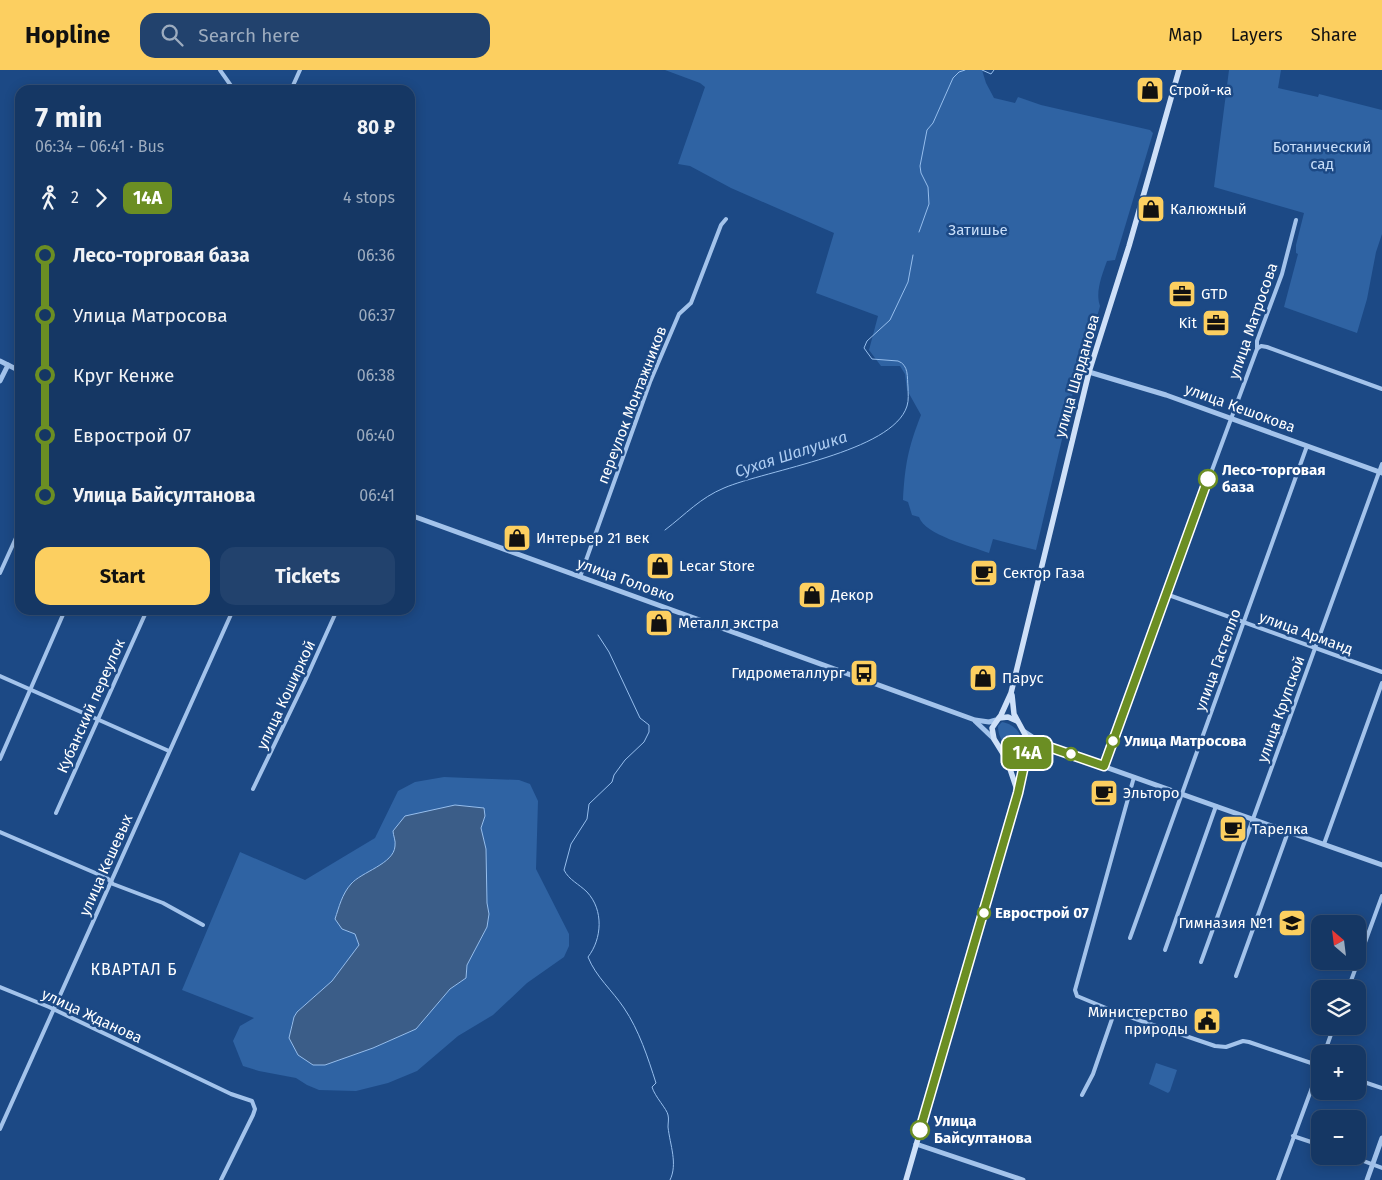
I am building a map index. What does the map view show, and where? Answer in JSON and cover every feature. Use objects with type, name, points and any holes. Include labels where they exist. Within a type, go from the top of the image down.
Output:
[{"type":"main road","name":"улица Шарданова","points":[[1012,693],[1043,554],[1089,372],[1179,70]]},
{"type":"main road","points":[[1012,693],[992,728],[994,738],[1003,751],[1018,793]]},
{"type":"main road","points":[[906,1180],[1018,793],[1028,748],[1025,732],[1014,714],[1012,693]]},
{"type":"main road","points":[[997,719],[1008,717],[1017,721]]},
{"type":"main road","points":[[1003,751],[1009,755],[1018,756],[1028,748]]},
{"type":"street","points":[[220,70],[230,85]]},
{"type":"street","points":[[293,85],[300,70]]},
{"type":"street","name":"переулок Монтажников","points":[[580,577],[650,382],[679,314],[691,303],[721,225],[726,219]]},
{"type":"street","name":"улица Матросова","points":[[1104,766],[1257,349],[1257,341],[1282,274],[1296,220]]},
{"type":"street","points":[[1257,349],[1261,346],[1267,347],[1382,388]]},
{"type":"street","points":[[0,361],[15,368]]},
{"type":"street","points":[[0,381],[8,365]]},
{"type":"street","name":"улица Кешокова","points":[[1089,372],[1166,395],[1380,472]]},
{"type":"street","name":"улица Гастелло","points":[[1130,938],[1307,446]]},
{"type":"street","name":"улица Крупской","points":[[1201,962],[1382,464]]},
{"type":"street","name":"улица Головко","points":[[415,517],[975,720]]},
{"type":"street","points":[[0,573],[15,540]]},
{"type":"street","name":"улица Арманд","points":[[1166,594],[1382,672]]},
{"type":"street","points":[[0,759],[64,615]]},
{"type":"street","name":"Кубанский переулок","points":[[56,813],[145,615]]},
{"type":"street","name":"улица Кешевых","points":[[0,1129],[231,615]]},
{"type":"street","name":"улица Коширкой","points":[[253,789],[335,615]]},
{"type":"street","points":[[0,676],[169,751]]},
{"type":"street","points":[[1324,844],[1382,683]]},
{"type":"street","points":[[975,720],[989,722],[997,719]]},
{"type":"street","points":[[975,720],[994,738]]},
{"type":"street","points":[[1025,732],[1046,746],[1382,865]]},
{"type":"street","points":[[1028,748],[1046,746]]},
{"type":"street","points":[[1113,1016],[1106,1008],[1077,996],[1074,990],[1134,776]]},
{"type":"street","points":[[1165,950],[1216,806]]},
{"type":"street","points":[[0,832],[107,878],[111,882],[163,903],[203,924]]},
{"type":"street","points":[[1236,976],[1288,832]]},
{"type":"street","points":[[1351,980],[1382,896]]},
{"type":"street","name":"улица Жданова","points":[[0,987],[176,1066],[254,1104],[253,1115],[221,1180]]},
{"type":"street","points":[[1082,1095],[1093,1074],[1113,1016],[1118,1013],[1215,1046],[1226,1047],[1244,1041],[1311,1063]]},
{"type":"street","points":[[1366,1083],[1382,1088]]},
{"type":"street","points":[[1278,1180],[1311,1089]]},
{"type":"street","points":[[1293,1136],[1311,1142]]},
{"type":"street","points":[[1367,1180],[1382,1138]]},
{"type":"street","points":[[916,1144],[1023,1180]]},
{"type":"street","points":[[1366,1162],[1382,1168]]},
{"type":"green space","name":"Затишье","points":[[665,70],[982,70],[994,98],[1015,103],[1018,97],[1041,105],[1150,130],[1153,133],[1115,260],[1107,261],[1101,278],[1098,295],[1100,306],[1082,371],[1078,371],[1036,550],[993,539],[989,553],[939,534],[930,529],[919,517],[912,515],[908,502],[903,500],[904,488],[910,447],[921,415],[907,390],[905,374],[900,366],[881,366],[869,350],[878,316],[816,293],[834,233],[731,188],[690,166],[678,164],[705,87],[700,83]]},
{"type":"green space","name":"Ботанический сад","points":[[1229,70],[1281,70],[1278,88],[1318,97],[1319,94],[1382,110],[1382,234],[1357,333],[1284,307],[1298,254],[1296,253],[1296,245],[1304,213],[1214,187]]},
{"type":"green space","points":[[1002,722],[1011,725],[1021,736],[1022,740],[1019,750],[1010,749],[1001,739],[998,726]]},
{"type":"green space","points":[[444,777],[519,780],[530,784],[538,801],[536,869],[569,934],[569,946],[564,957],[527,983],[493,1015],[458,1036],[417,1071],[388,1083],[356,1091],[319,1090],[296,1078],[243,1066],[233,1041],[240,1026],[254,1018],[182,990],[240,852],[305,880],[375,838],[398,791],[415,782]],"holes":[[[455,805],[484,808],[485,816],[481,828],[486,849],[489,914],[487,927],[467,965],[466,978],[450,989],[416,1029],[373,1048],[325,1065],[298,1055],[291,1034],[292,1024],[297,1012],[332,981],[359,945],[355,934],[342,929],[352,882],[384,862],[393,852],[395,847],[393,830],[441,809]]]},
{"type":"green space","points":[[1156,1063],[1177,1070],[1168,1093],[1149,1084]]},
{"type":"shaded area","points":[[455,805],[484,808],[485,816],[481,828],[486,849],[489,914],[487,927],[467,965],[466,978],[450,989],[416,1029],[373,1048],[325,1065],[313,1065],[298,1055],[289,1038],[297,1012],[332,981],[359,945],[355,934],[342,929],[335,919],[345,892],[356,880],[389,858],[395,846],[393,831],[405,816]]},
{"type":"waterway","name":"Сухая Шалушка","points":[[919,232],[929,204],[928,187],[921,173],[920,166],[927,130],[933,123],[953,78],[959,72],[965,70]]},
{"type":"waterway","name":"Сухая Шалушка","points":[[982,70],[991,74],[994,70]]},
{"type":"waterway","name":"Сухая Шалушка","points":[[665,530],[700,501],[715,492],[743,481],[826,458],[878,436],[897,422],[908,404],[906,368],[898,361],[872,359],[864,348],[867,341],[890,320],[908,282],[913,255]]},
{"type":"waterway","name":"Сухая Шалушка","points":[[598,635],[609,652],[640,718],[649,725],[649,732],[644,742],[625,760],[614,775],[612,782],[589,804],[587,819],[571,844],[564,870],[571,879],[587,892],[596,907],[599,925],[598,933],[593,950],[588,957],[595,971],[624,1008],[634,1025],[656,1083],[652,1087],[667,1112],[673,1154],[673,1168],[670,1180]]},
{"type":"bus line","name":"14А","points":[[920,1130],[1024,772],[1028,747],[1046,746],[1104,766],[1208,479]]},
{"type":"place","name":"Строй-ка","points":[[1150,90]]},
{"type":"place","name":"Калюжный","points":[[1151,209]]},
{"type":"place","name":"GTD","points":[[1182,294]]},
{"type":"place","name":"Kit","points":[[1216,323]]},
{"type":"place","name":"Лесо-торговая база","points":[[1208,479]]},
{"type":"place","name":"Интерьер 21 век","points":[[517,538]]},
{"type":"place","name":"Lecar Store","points":[[660,566]]},
{"type":"place","name":"Сектор Газа","points":[[984,573]]},
{"type":"place","name":"Декор","points":[[812,595]]},
{"type":"place","name":"Металл экстра","points":[[659,623]]},
{"type":"place","name":"Гидрометаллург","points":[[864,673]]},
{"type":"place","name":"Парус","points":[[983,678]]},
{"type":"place","name":"Улица Матросова","points":[[1113,741]]},
{"type":"place","name":"Эльторо","points":[[1104,793]]},
{"type":"place","name":"Тарелка","points":[[1233,829]]},
{"type":"place","name":"Еврострой 07","points":[[984,913]]},
{"type":"place","name":"Гимназия №1","points":[[1292,923]]},
{"type":"place","name":"Министерство природы","points":[[1207,1021]]},
{"type":"place","name":"Улица Байсултанова","points":[[920,1130]]},
{"type":"district","name":"КВАРТАЛ Б","points":[[134,969]]}]
